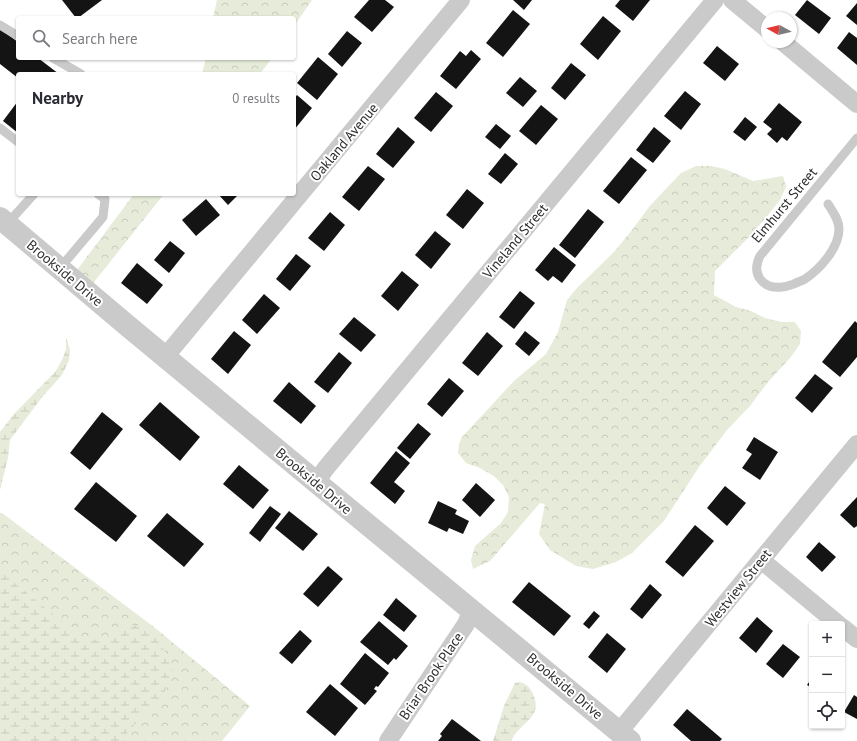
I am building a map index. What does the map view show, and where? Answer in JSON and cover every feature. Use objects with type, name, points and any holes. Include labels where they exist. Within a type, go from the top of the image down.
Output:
[{"type":"street","name":"Oakland Avenue","points":[[165,357],[461,0]]},
{"type":"street","name":"Vineland Street","points":[[316,482],[326,468],[715,0]]},
{"type":"street","points":[[732,0],[761,24]]},
{"type":"street","points":[[790,48],[857,104]]},
{"type":"street","name":"Brookside Drive","points":[[4,221],[165,357],[625,736]]},
{"type":"street","name":"Westview Street","points":[[625,736],[761,560],[857,444]]},
{"type":"street","points":[[761,560],[834,621]]},
{"type":"street","name":"Briar Brook Place","points":[[388,741],[466,624],[472,610]]},
{"type":"street","points":[[845,629],[857,639]]},
{"type":"lane","points":[[0,25],[16,35]]},
{"type":"lane","points":[[56,60],[78,72]]},
{"type":"lane","points":[[0,128],[16,140]]},
{"type":"lane","name":"Elmhurst Street","points":[[828,204],[836,216],[839,229],[837,242],[827,260],[804,279],[784,287],[773,287],[764,283],[759,278],[757,270],[760,256],[857,138]]},
{"type":"lane","points":[[4,221],[32,196]]},
{"type":"lane","points":[[60,268],[103,217],[105,199],[101,196]]},
{"type":"green space","points":[[217,0],[312,0],[296,23],[296,16],[213,16]]},
{"type":"green space","points":[[206,60],[270,60],[262,72],[202,72]]},
{"type":"green space","points":[[696,166],[711,166],[725,169],[753,181],[783,176],[786,187],[780,200],[751,235],[715,271],[714,295],[736,307],[751,311],[765,318],[782,322],[795,322],[801,331],[800,344],[750,406],[727,430],[699,467],[664,521],[632,553],[616,562],[593,569],[576,566],[550,550],[539,534],[545,504],[540,503],[490,561],[473,569],[471,560],[475,546],[501,523],[508,512],[509,497],[503,485],[494,476],[480,468],[466,463],[458,453],[459,444],[462,437],[514,381],[546,354],[558,332],[567,300],[577,288],[614,252],[649,207],[681,173]]},
{"type":"green space","points":[[132,196],[162,196],[87,291],[71,278]]},
{"type":"green space","points":[[66,337],[70,350],[69,360],[62,375],[43,396],[10,440],[8,458],[0,490],[0,432],[14,414],[55,372],[66,350]]},
{"type":"green space","points":[[0,513],[154,627],[250,706],[222,741],[0,741]]},
{"type":"green space","points":[[0,571],[81,637],[91,640],[103,639],[130,625],[142,626],[152,633],[169,657],[172,669],[170,681],[165,691],[120,741],[0,741]]},
{"type":"green space","points":[[519,682],[526,684],[532,692],[536,707],[534,712],[529,720],[515,734],[511,741],[493,741],[504,706],[515,683]]},
{"type":"building","points":[[62,0],[102,0],[81,16],[74,16]]},
{"type":"building","points":[[369,0],[385,0],[394,7],[372,32],[354,17]]},
{"type":"building","points":[[513,0],[532,0],[524,10]]},
{"type":"building","points":[[620,0],[650,0],[633,21],[615,6]]},
{"type":"building","points":[[807,0],[831,18],[819,34],[797,17],[797,12]]},
{"type":"building","points":[[857,3],[857,25],[846,16]]},
{"type":"building","points":[[513,10],[530,24],[503,57],[486,43]]},
{"type":"building","points":[[603,16],[621,31],[598,60],[580,44]]},
{"type":"building","points":[[0,29],[16,41],[16,60],[41,60],[56,72],[16,72],[16,76],[0,64]]},
{"type":"building","points":[[347,31],[362,43],[342,67],[328,54]]},
{"type":"building","points":[[849,32],[857,38],[857,65],[837,48]]},
{"type":"building","points":[[717,46],[739,64],[725,81],[703,63]]},
{"type":"building","points":[[471,50],[481,59],[456,89],[440,76],[460,51],[466,56]]},
{"type":"building","points":[[318,57],[338,74],[317,100],[297,83]]},
{"type":"building","points":[[571,63],[586,75],[565,100],[551,88]]},
{"type":"building","points":[[520,77],[537,91],[523,107],[506,93]]},
{"type":"building","points":[[685,91],[701,104],[681,130],[664,116]]},
{"type":"building","points":[[436,92],[453,106],[431,132],[414,118]]},
{"type":"building","points":[[297,95],[312,108],[296,128]]},
{"type":"building","points":[[779,103],[802,122],[787,141],[782,137],[777,143],[767,134],[772,129],[763,122]]},
{"type":"building","points":[[16,104],[16,131],[3,121]]},
{"type":"building","points":[[541,105],[558,119],[536,145],[519,131]]},
{"type":"building","points":[[745,117],[757,127],[745,141],[733,132]]},
{"type":"building","points":[[496,124],[511,136],[500,149],[485,137]]},
{"type":"building","points":[[398,127],[415,142],[393,168],[376,154]]},
{"type":"building","points":[[654,127],[671,141],[653,163],[636,150]]},
{"type":"building","points":[[505,153],[518,164],[501,184],[488,174]]},
{"type":"building","points":[[631,157],[647,170],[619,204],[603,191]]},
{"type":"building","points":[[368,166],[385,179],[359,211],[342,197]]},
{"type":"building","points":[[467,189],[484,203],[463,229],[446,215]]},
{"type":"building","points":[[220,196],[237,196],[228,205]]},
{"type":"building","points":[[206,199],[220,215],[196,236],[182,220]]},
{"type":"building","points":[[588,209],[604,222],[575,258],[559,245]]},
{"type":"building","points":[[330,212],[345,225],[324,251],[308,238]]},
{"type":"building","points":[[435,231],[451,244],[431,269],[415,255]]},
{"type":"building","points":[[170,241],[185,253],[169,273],[154,260]]},
{"type":"building","points":[[554,247],[576,265],[562,283],[553,276],[548,281],[535,270]]},
{"type":"building","points":[[296,254],[311,266],[290,291],[276,279]]},
{"type":"building","points":[[137,263],[163,285],[147,304],[121,283]]},
{"type":"building","points":[[402,271],[419,285],[398,311],[381,296]]},
{"type":"building","points":[[520,291],[535,303],[514,329],[499,317]]},
{"type":"building","points":[[264,294],[280,308],[257,334],[242,320]]},
{"type":"building","points":[[354,317],[376,335],[361,352],[339,334]]},
{"type":"building","points":[[855,321],[857,323],[857,357],[840,377],[822,362]]},
{"type":"building","points":[[234,331],[251,345],[228,374],[211,359]]},
{"type":"building","points":[[525,331],[540,343],[529,356],[515,344]]},
{"type":"building","points":[[487,332],[503,346],[478,376],[462,363]]},
{"type":"building","points":[[339,352],[352,363],[328,393],[314,382]]},
{"type":"building","points":[[815,374],[833,388],[812,413],[795,398]]},
{"type":"building","points":[[449,378],[464,391],[442,417],[427,404]]},
{"type":"building","points":[[289,382],[316,406],[301,424],[273,401]]},
{"type":"building","points":[[160,402],[200,437],[180,461],[139,425]]},
{"type":"building","points":[[102,412],[123,429],[90,470],[70,453]]},
{"type":"building","points":[[418,423],[431,434],[410,459],[397,448]]},
{"type":"building","points":[[754,437],[778,452],[760,480],[742,468],[752,454],[746,450]]},
{"type":"building","points":[[396,451],[410,463],[394,482],[405,491],[395,504],[370,483]]},
{"type":"building","points":[[239,465],[269,490],[253,509],[223,484]]},
{"type":"building","points":[[96,482],[137,516],[116,542],[74,509]]},
{"type":"building","points":[[476,483],[495,500],[480,517],[462,500]]},
{"type":"building","points":[[725,486],[746,503],[727,526],[707,508]]},
{"type":"building","points":[[857,497],[857,526],[854,528],[840,515]]},
{"type":"building","points":[[438,501],[457,510],[455,514],[469,521],[463,534],[449,528],[447,532],[428,523]]},
{"type":"building","points":[[270,506],[281,514],[260,542],[249,533]]},
{"type":"building","points":[[289,511],[318,534],[303,551],[275,528]]},
{"type":"building","points":[[167,513],[204,544],[184,567],[147,536]]},
{"type":"building","points":[[695,525],[714,541],[683,577],[665,562]]},
{"type":"building","points":[[819,542],[836,557],[822,572],[806,557]]},
{"type":"building","points":[[328,566],[343,579],[318,607],[303,594]]},
{"type":"building","points":[[529,582],[571,616],[554,636],[512,602]]},
{"type":"building","points":[[650,584],[662,595],[642,619],[630,609]]},
{"type":"building","points":[[396,598],[417,616],[404,632],[383,615]]},
{"type":"building","points":[[594,611],[600,616],[589,629],[583,624]]},
{"type":"building","points":[[757,617],[773,631],[756,653],[739,638]]},
{"type":"building","points":[[379,621],[408,646],[396,660],[394,658],[388,665],[360,642]]},
{"type":"building","points":[[300,630],[312,641],[292,664],[279,653]]},
{"type":"building","points":[[607,633],[626,649],[607,673],[588,657]]},
{"type":"building","points":[[783,644],[800,657],[783,678],[766,664]]},
{"type":"building","points":[[365,653],[389,673],[378,687],[376,686],[374,689],[377,691],[365,705],[340,684]]},
{"type":"building","points":[[330,684],[358,708],[335,736],[306,712]]},
{"type":"building","points":[[854,695],[857,697],[857,719],[845,713]]},
{"type":"building","points":[[687,709],[722,739],[720,741],[691,741],[673,725]]},
{"type":"building","points":[[452,719],[481,741],[438,741],[442,736],[440,734]]}]
